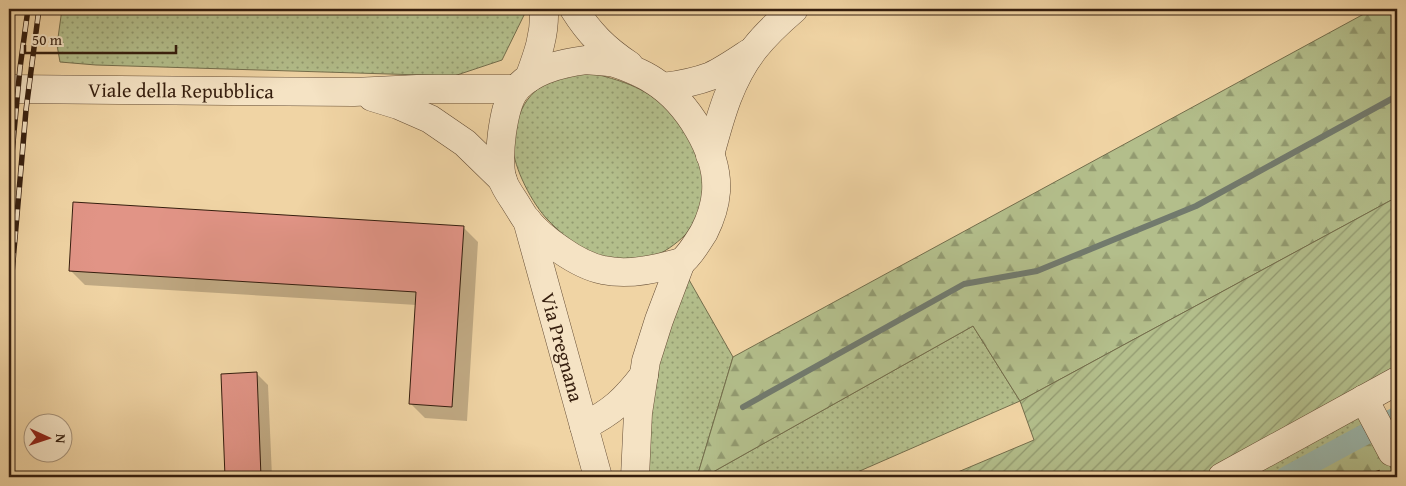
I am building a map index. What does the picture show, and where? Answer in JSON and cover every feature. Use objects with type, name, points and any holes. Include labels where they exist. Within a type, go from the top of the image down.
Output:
[{"type":"street","points":[[544,9],[543,35],[539,52],[507,107],[500,148],[502,180],[526,219],[549,242],[586,265],[602,270],[629,273],[651,271],[681,262]]},
{"type":"street","points":[[574,9],[591,33],[610,53],[672,95],[700,131],[710,155],[714,171],[716,192],[708,225],[697,244],[681,262],[646,361],[638,413],[635,477]]},
{"type":"street","points":[[522,83],[549,68],[566,62],[586,60],[610,62],[653,81],[688,83],[711,76],[736,62],[754,49],[794,9]]},
{"type":"street","points":[[710,155],[722,108],[736,77],[754,49]]},
{"type":"street","name":"Viale della Repubblica","points":[[9,88],[354,92],[522,83]]},
{"type":"street","name":"Viale della Repubblica","points":[[354,92],[398,105],[430,119],[465,143],[502,180]]},
{"type":"street","name":"Via Pregnana","points":[[526,219],[598,477]]},
{"type":"street","points":[[584,426],[603,416],[625,398],[644,375]]},
{"type":"street","points":[[1222,477],[1397,381]]},
{"type":"street","points":[[1365,400],[1392,452]]},
{"type":"green space","points":[[62,9],[527,9],[502,60],[454,76],[96,65],[60,62],[57,45]]},
{"type":"green space","points":[[1373,9],[1397,9],[1397,197],[1020,401],[973,326],[704,477],[697,477],[733,357]]},
{"type":"green space","points":[[591,73],[612,78],[649,94],[672,113],[695,146],[701,169],[703,188],[703,200],[699,215],[689,231],[673,245],[648,259],[624,262],[608,260],[589,252],[571,241],[548,220],[536,205],[516,164],[513,146],[515,131],[524,105],[531,96],[539,88],[557,79]]},
{"type":"green space","points":[[1397,197],[1397,368],[1200,477],[946,477],[1034,440],[1020,401]]},
{"type":"green space","points":[[688,278],[733,357],[697,477],[647,477],[650,410],[663,337]]},
{"type":"green space","points":[[973,326],[1020,401],[846,477],[704,477]]},
{"type":"green space","points":[[1361,407],[1368,423],[1270,477],[1239,477]]},
{"type":"green space","points":[[1375,439],[1396,477],[1305,477]]},
{"type":"building","points":[[73,202],[464,226],[452,407],[409,404],[416,292],[69,271]]},
{"type":"building","points":[[257,372],[261,477],[225,477],[221,374]]},
{"type":"waterway","points":[[743,407],[964,284],[1037,271],[1196,206],[1397,96]]},
{"type":"waterway","points":[[1286,477],[1397,417]]},
{"type":"railway","points":[[9,185],[20,68],[28,9]]},
{"type":"railway","points":[[9,308],[26,110],[39,9]]}]
